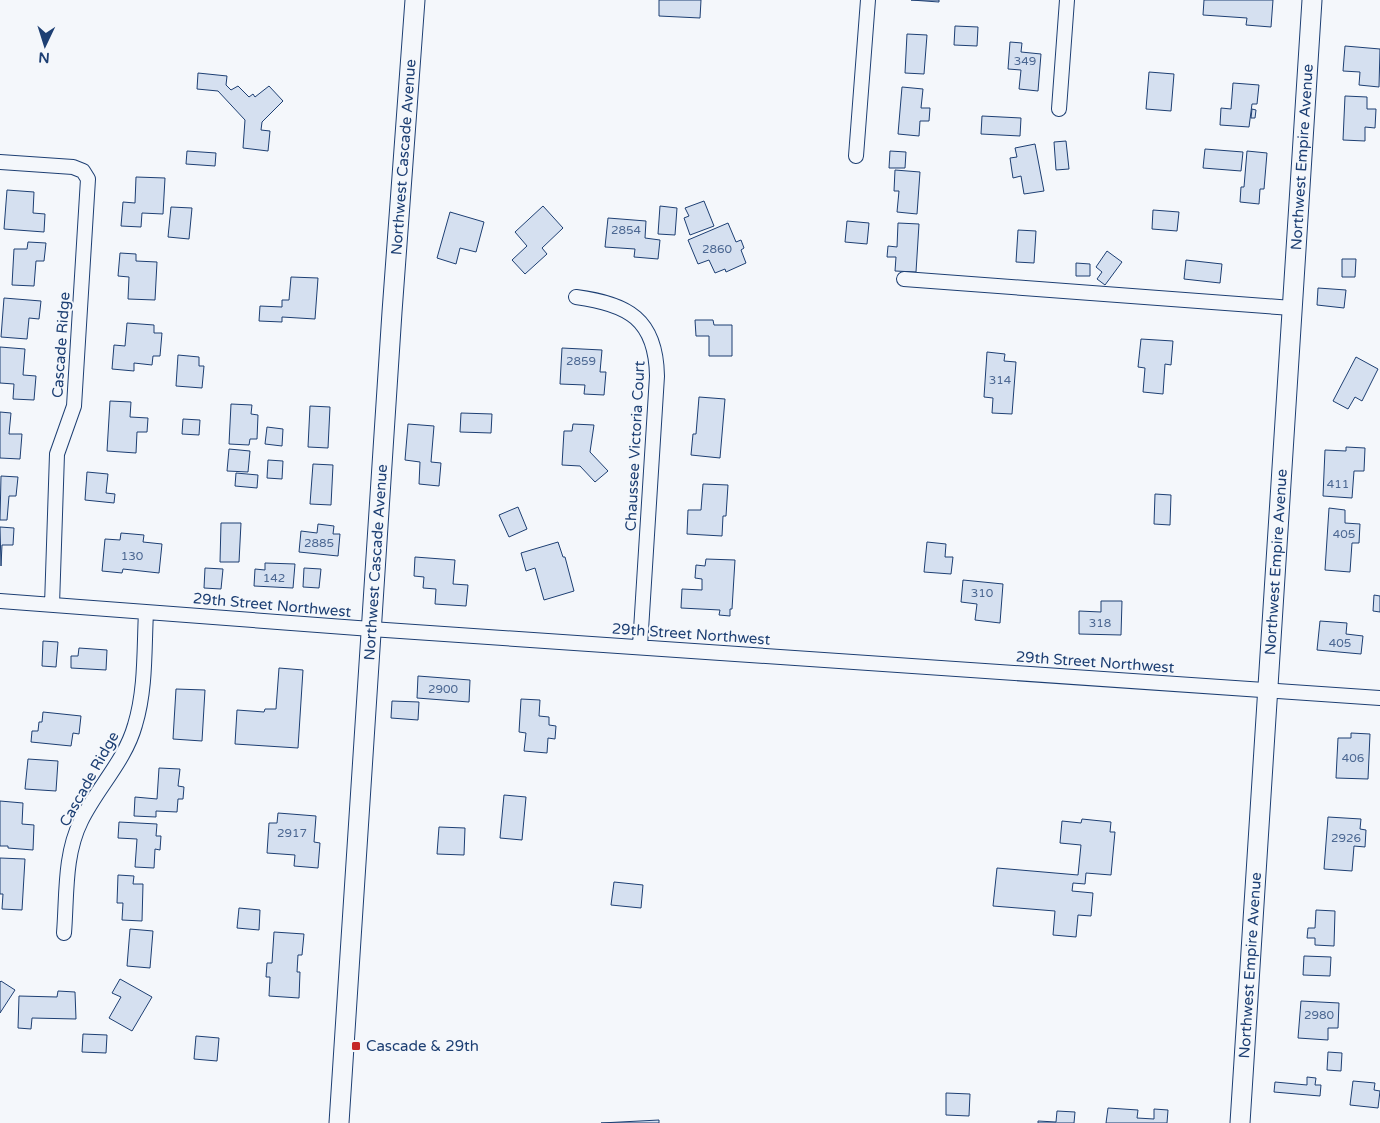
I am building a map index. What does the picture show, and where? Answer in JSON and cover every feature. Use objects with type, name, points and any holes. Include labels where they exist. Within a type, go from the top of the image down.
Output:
[{"type":"street","name":"Northwest Cascade Avenue","points":[[339,1123],[415,0]]},
{"type":"street","points":[[856,156],[868,0]]},
{"type":"street","points":[[1059,109],[1067,0]]},
{"type":"street","name":"Northwest Empire Avenue","points":[[1240,1123],[1312,0]]},
{"type":"street","name":"Cascade Ridge","points":[[0,162],[73,167],[83,171],[86,175],[87,193],[74,406],[57,454],[52,605]]},
{"type":"street","points":[[904,279],[1292,308]]},
{"type":"street","name":"Chaussee Victoria Court","points":[[576,297],[600,300],[622,309],[639,319],[652,338],[657,357],[640,646]]},
{"type":"street","name":"29th Street Northwest","points":[[0,601],[371,629],[1380,698]]},
{"type":"street","name":"Cascade Ridge","points":[[64,933],[69,859],[74,838],[81,820],[122,756],[135,726],[140,704],[146,612]]},
{"type":"building","points":[[659,0],[701,0],[700,18],[659,16]]},
{"type":"building","points":[[911,0],[939,0],[939,2]]},
{"type":"building","points":[[1204,0],[1273,0],[1271,27],[1246,25],[1247,18],[1203,15]]},
{"type":"building","points":[[955,26],[978,27],[977,46],[954,45]]},
{"type":"building","points":[[907,34],[927,35],[924,74],[905,73]]},
{"type":"building","points":[[1010,42],[1022,43],[1021,52],[1041,54],[1038,91],[1019,89],[1021,70],[1008,69]]},
{"type":"building","points":[[1345,46],[1380,49],[1379,87],[1359,85],[1360,72],[1343,71]]},
{"type":"building","points":[[1149,72],[1174,74],[1171,111],[1146,109]]},
{"type":"building","points":[[198,73],[227,76],[226,85],[231,90],[238,86],[249,97],[253,94],[255,97],[269,86],[283,101],[262,122],[261,130],[270,131],[268,151],[243,148],[245,120],[218,91],[197,89]]},
{"type":"building","points":[[1233,83],[1259,85],[1257,104],[1252,104],[1249,127],[1220,125],[1221,108],[1231,109]]},
{"type":"building","points":[[902,87],[923,89],[921,108],[930,108],[929,121],[920,121],[919,136],[898,134]]},
{"type":"building","points":[[1345,96],[1367,97],[1367,109],[1376,109],[1375,128],[1365,127],[1365,141],[1343,140]]},
{"type":"building","points":[[1252,109],[1256,110],[1255,118],[1251,118]]},
{"type":"building","points":[[982,116],[1021,118],[1020,136],[981,134]]},
{"type":"building","points":[[1066,141],[1069,169],[1056,170],[1054,142]]},
{"type":"building","points":[[1035,144],[1044,191],[1024,194],[1021,176],[1013,178],[1010,158],[1017,157],[1015,148]]},
{"type":"building","points":[[1205,149],[1243,152],[1241,171],[1203,168]]},
{"type":"building","points":[[187,151],[216,153],[215,166],[186,164]]},
{"type":"building","points":[[890,151],[906,152],[905,168],[889,168]]},
{"type":"building","points":[[1247,151],[1267,153],[1264,189],[1260,189],[1259,204],[1240,202],[1241,187],[1244,187]]},
{"type":"building","points":[[895,170],[920,172],[917,214],[897,212],[899,191],[894,191]]},
{"type":"building","points":[[136,177],[165,178],[163,214],[142,213],[141,227],[121,226],[123,202],[135,203]]},
{"type":"building","points":[[7,190],[34,192],[33,213],[45,214],[44,232],[4,229]]},
{"type":"building","points":[[704,201],[714,226],[690,235],[684,218],[689,216],[685,208]]},
{"type":"building","points":[[543,206],[563,228],[542,248],[547,254],[525,274],[512,260],[527,246],[515,232]]},
{"type":"building","points":[[660,206],[677,208],[675,235],[658,234]]},
{"type":"building","points":[[171,207],[192,208],[189,239],[168,237]]},
{"type":"building","points":[[1153,210],[1179,212],[1177,231],[1152,229]]},
{"type":"building","points":[[450,212],[484,222],[476,252],[460,248],[456,264],[437,258]]},
{"type":"building","points":[[608,218],[646,221],[645,238],[660,240],[658,259],[634,257],[635,249],[605,247]]},
{"type":"building","points":[[847,221],[869,223],[867,244],[845,242]]},
{"type":"building","points":[[728,223],[736,242],[741,240],[744,248],[741,250],[746,263],[726,272],[725,269],[715,273],[709,260],[698,264],[688,240]]},
{"type":"building","points":[[898,223],[919,224],[916,272],[895,271],[896,257],[887,257],[888,246],[897,247]]},
{"type":"building","points":[[1018,230],[1036,231],[1034,263],[1016,262]]},
{"type":"building","points":[[28,242],[46,243],[44,261],[36,261],[34,286],[12,285],[14,249],[27,249]]},
{"type":"building","points":[[1107,251],[1122,262],[1105,285],[1097,279],[1102,272],[1096,267]]},
{"type":"building","points":[[120,253],[136,254],[136,261],[157,262],[155,300],[128,299],[129,277],[118,276]]},
{"type":"building","points":[[1342,259],[1356,259],[1355,277],[1342,277]]},
{"type":"building","points":[[1186,260],[1222,264],[1220,283],[1184,279]]},
{"type":"building","points":[[1076,263],[1090,264],[1090,276],[1076,276]]},
{"type":"building","points":[[291,277],[318,278],[315,319],[282,317],[282,322],[259,321],[260,306],[282,307],[282,300],[289,300]]},
{"type":"building","points":[[1318,288],[1346,290],[1344,308],[1317,305]]},
{"type":"building","points":[[4,298],[41,301],[39,319],[29,318],[27,339],[1,337]]},
{"type":"building","points":[[695,320],[713,320],[714,325],[732,325],[732,356],[709,356],[709,336],[696,336]]},
{"type":"building","points":[[127,323],[154,325],[154,333],[162,333],[160,356],[153,356],[152,365],[134,363],[134,371],[112,369],[114,345],[125,346]]},
{"type":"building","points":[[1141,339],[1173,341],[1171,365],[1165,364],[1163,394],[1143,392],[1145,368],[1138,367]]},
{"type":"building","points":[[0,347],[25,349],[23,375],[36,376],[34,400],[13,399],[14,384],[0,383]]},
{"type":"building","points":[[562,348],[602,350],[600,372],[606,372],[604,395],[584,394],[585,385],[560,384]]},
{"type":"building","points":[[987,352],[1005,354],[1004,361],[1016,362],[1012,414],[992,413],[993,398],[984,397]]},
{"type":"building","points":[[178,355],[199,357],[199,366],[204,366],[202,388],[176,386]]},
{"type":"building","points":[[1356,357],[1378,369],[1362,401],[1355,397],[1348,409],[1333,401]]},
{"type":"building","points":[[699,397],[725,399],[720,458],[691,455],[693,434],[696,434]]},
{"type":"building","points":[[110,401],[131,402],[130,417],[148,418],[147,432],[137,432],[136,453],[107,451]]},
{"type":"building","points":[[231,404],[252,405],[251,414],[258,415],[257,439],[250,439],[249,445],[229,444]]},
{"type":"building","points":[[310,406],[330,407],[328,448],[308,447]]},
{"type":"building","points":[[0,412],[11,413],[9,434],[22,434],[20,459],[0,458]]},
{"type":"building","points":[[461,413],[492,414],[491,433],[460,432]]},
{"type":"building","points":[[183,419],[200,420],[199,435],[182,434]]},
{"type":"building","points":[[408,424],[434,426],[431,462],[441,463],[439,486],[419,484],[420,462],[405,460]]},
{"type":"building","points":[[573,424],[594,425],[590,452],[608,471],[595,482],[580,466],[562,465],[564,431],[572,431]]},
{"type":"building","points":[[267,427],[283,429],[282,446],[265,444]]},
{"type":"building","points":[[1346,447],[1365,448],[1364,471],[1354,471],[1352,498],[1323,496],[1325,450],[1346,451]]},
{"type":"building","points":[[229,449],[250,451],[248,472],[227,471]]},
{"type":"building","points":[[268,460],[283,461],[282,479],[267,478]]},
{"type":"building","points":[[313,464],[333,465],[331,505],[310,504]]},
{"type":"building","points":[[87,472],[108,474],[106,493],[115,494],[114,503],[85,500]]},
{"type":"building","points":[[236,473],[258,475],[257,488],[235,486]]},
{"type":"building","points":[[1,476],[18,477],[16,496],[9,496],[7,520],[0,520]]},
{"type":"building","points":[[703,484],[728,485],[726,516],[723,516],[722,536],[687,534],[688,510],[701,510]]},
{"type":"building","points":[[1155,494],[1171,495],[1170,525],[1154,524]]},
{"type":"building","points":[[518,507],[527,529],[509,537],[499,515]]},
{"type":"building","points":[[1329,508],[1345,510],[1345,523],[1360,524],[1359,543],[1352,543],[1350,572],[1325,570]]},
{"type":"building","points":[[221,523],[241,523],[239,562],[220,562]]},
{"type":"building","points":[[318,524],[334,526],[333,534],[340,534],[338,556],[299,552],[301,531],[317,533]]},
{"type":"building","points":[[0,527],[14,528],[13,545],[2,545],[1,566]]},
{"type":"building","points":[[121,533],[144,535],[143,542],[162,544],[159,573],[123,569],[122,573],[102,571],[105,539],[120,540]]},
{"type":"building","points":[[558,542],[563,557],[565,557],[574,591],[544,600],[535,568],[526,571],[521,553]]},
{"type":"building","points":[[927,542],[946,544],[945,557],[953,557],[951,574],[924,572]]},
{"type":"building","points":[[415,557],[455,560],[453,584],[468,585],[466,606],[435,604],[436,589],[423,588],[424,577],[414,576]]},
{"type":"building","points":[[706,559],[735,560],[730,616],[719,615],[720,610],[681,608],[682,589],[702,590],[702,579],[695,578],[696,565],[705,566]]},
{"type":"building","points":[[265,563],[295,564],[293,588],[254,586],[255,569],[265,570]]},
{"type":"building","points":[[205,568],[223,569],[221,589],[204,588]]},
{"type":"building","points":[[304,568],[321,569],[319,588],[303,587]]},
{"type":"building","points":[[963,580],[1003,584],[1000,623],[975,620],[977,604],[961,602]]},
{"type":"building","points":[[1374,595],[1380,596],[1380,612],[1373,611]]},
{"type":"building","points":[[1101,601],[1122,601],[1121,635],[1079,634],[1079,611],[1101,612]]},
{"type":"building","points":[[1320,621],[1347,623],[1346,634],[1363,636],[1361,654],[1317,650]]},
{"type":"building","points":[[43,641],[58,642],[56,667],[42,666]]},
{"type":"building","points":[[79,648],[107,650],[106,670],[71,668],[71,656],[78,656]]},
{"type":"building","points":[[279,668],[303,670],[298,748],[235,744],[237,710],[264,712],[265,709],[276,709]]},
{"type":"building","points":[[418,676],[470,680],[469,702],[417,698]]},
{"type":"building","points":[[176,689],[205,690],[202,741],[173,739]]},
{"type":"building","points":[[521,699],[540,700],[539,716],[549,717],[549,725],[556,726],[555,739],[548,738],[547,753],[524,751],[526,733],[519,732]]},
{"type":"building","points":[[392,701],[419,702],[418,720],[391,718]]},
{"type":"building","points":[[43,712],[81,716],[79,734],[73,733],[71,746],[31,742],[32,731],[38,731],[39,722],[42,722]]},
{"type":"building","points":[[1351,733],[1370,734],[1368,779],[1336,778],[1338,738],[1351,738]]},
{"type":"building","points":[[28,759],[58,761],[56,791],[25,789]]},
{"type":"building","points":[[159,768],[180,769],[178,786],[184,787],[183,799],[178,799],[177,812],[156,811],[156,817],[134,816],[135,797],[157,799]]},
{"type":"building","points":[[504,795],[526,797],[522,840],[500,838]]},
{"type":"building","points":[[0,801],[23,803],[22,824],[34,825],[33,850],[0,846]]},
{"type":"building","points":[[278,813],[316,816],[314,842],[320,843],[318,868],[294,866],[295,855],[267,853],[269,823],[277,823]]},
{"type":"building","points":[[1328,817],[1361,819],[1360,829],[1366,830],[1365,847],[1354,846],[1352,871],[1324,869]]},
{"type":"building","points":[[1082,819],[1111,822],[1110,832],[1115,832],[1111,875],[1086,873],[1085,884],[1073,883],[1072,891],[1093,893],[1091,916],[1078,915],[1076,937],[1053,935],[1055,911],[993,906],[997,868],[1078,875],[1081,845],[1060,843],[1062,821],[1081,823]]},
{"type":"building","points":[[119,822],[157,824],[156,836],[161,836],[160,850],[155,849],[154,868],[135,867],[137,839],[118,838]]},
{"type":"building","points":[[439,827],[465,828],[464,855],[437,854]]},
{"type":"building","points":[[0,858],[25,859],[22,910],[2,909],[3,894],[0,894]]},
{"type":"building","points":[[118,875],[134,876],[133,884],[143,884],[142,921],[122,920],[123,903],[117,903]]},
{"type":"building","points":[[614,882],[643,885],[641,908],[611,905]]},
{"type":"building","points":[[239,908],[260,910],[259,930],[237,928]]},
{"type":"building","points":[[1316,910],[1335,911],[1334,946],[1315,945],[1315,938],[1307,938],[1308,928],[1315,928]]},
{"type":"building","points":[[130,929],[153,931],[150,968],[127,966]]},
{"type":"building","points":[[274,932],[304,934],[302,955],[298,955],[297,972],[300,972],[299,998],[269,996],[270,977],[266,977],[267,963],[272,963]]},
{"type":"building","points":[[1304,956],[1331,957],[1330,976],[1303,975]]},
{"type":"building","points":[[120,979],[152,997],[132,1031],[109,1018],[121,997],[112,993]]},
{"type":"building","points":[[0,982],[15,990],[0,1013]]},
{"type":"building","points":[[58,991],[75,992],[76,1019],[32,1018],[31,1029],[18,1028],[19,996],[57,997]]},
{"type":"building","points":[[1301,1001],[1339,1003],[1338,1028],[1328,1028],[1328,1040],[1298,1038]]},
{"type":"building","points":[[83,1034],[107,1035],[106,1053],[82,1052]]},
{"type":"building","points":[[196,1036],[219,1038],[217,1061],[194,1059]]},
{"type":"building","points":[[1328,1052],[1342,1053],[1341,1071],[1327,1070]]},
{"type":"building","points":[[1307,1077],[1316,1078],[1315,1085],[1321,1085],[1320,1096],[1274,1092],[1275,1082],[1307,1085]]},
{"type":"building","points":[[1353,1081],[1375,1083],[1374,1090],[1380,1091],[1378,1108],[1350,1105]]},
{"type":"building","points":[[946,1093],[970,1094],[969,1116],[946,1115]]},
{"type":"building","points":[[1108,1108],[1138,1110],[1137,1118],[1154,1119],[1154,1109],[1168,1110],[1167,1123],[1106,1123]]},
{"type":"building","points":[[1057,1111],[1075,1112],[1074,1123],[1038,1123],[1038,1121],[1056,1122]]},
{"type":"building","points":[[659,1120],[659,1123],[601,1123]]},
{"type":"place","name":"Cascade & 29th","points":[[356,1046]]}]
